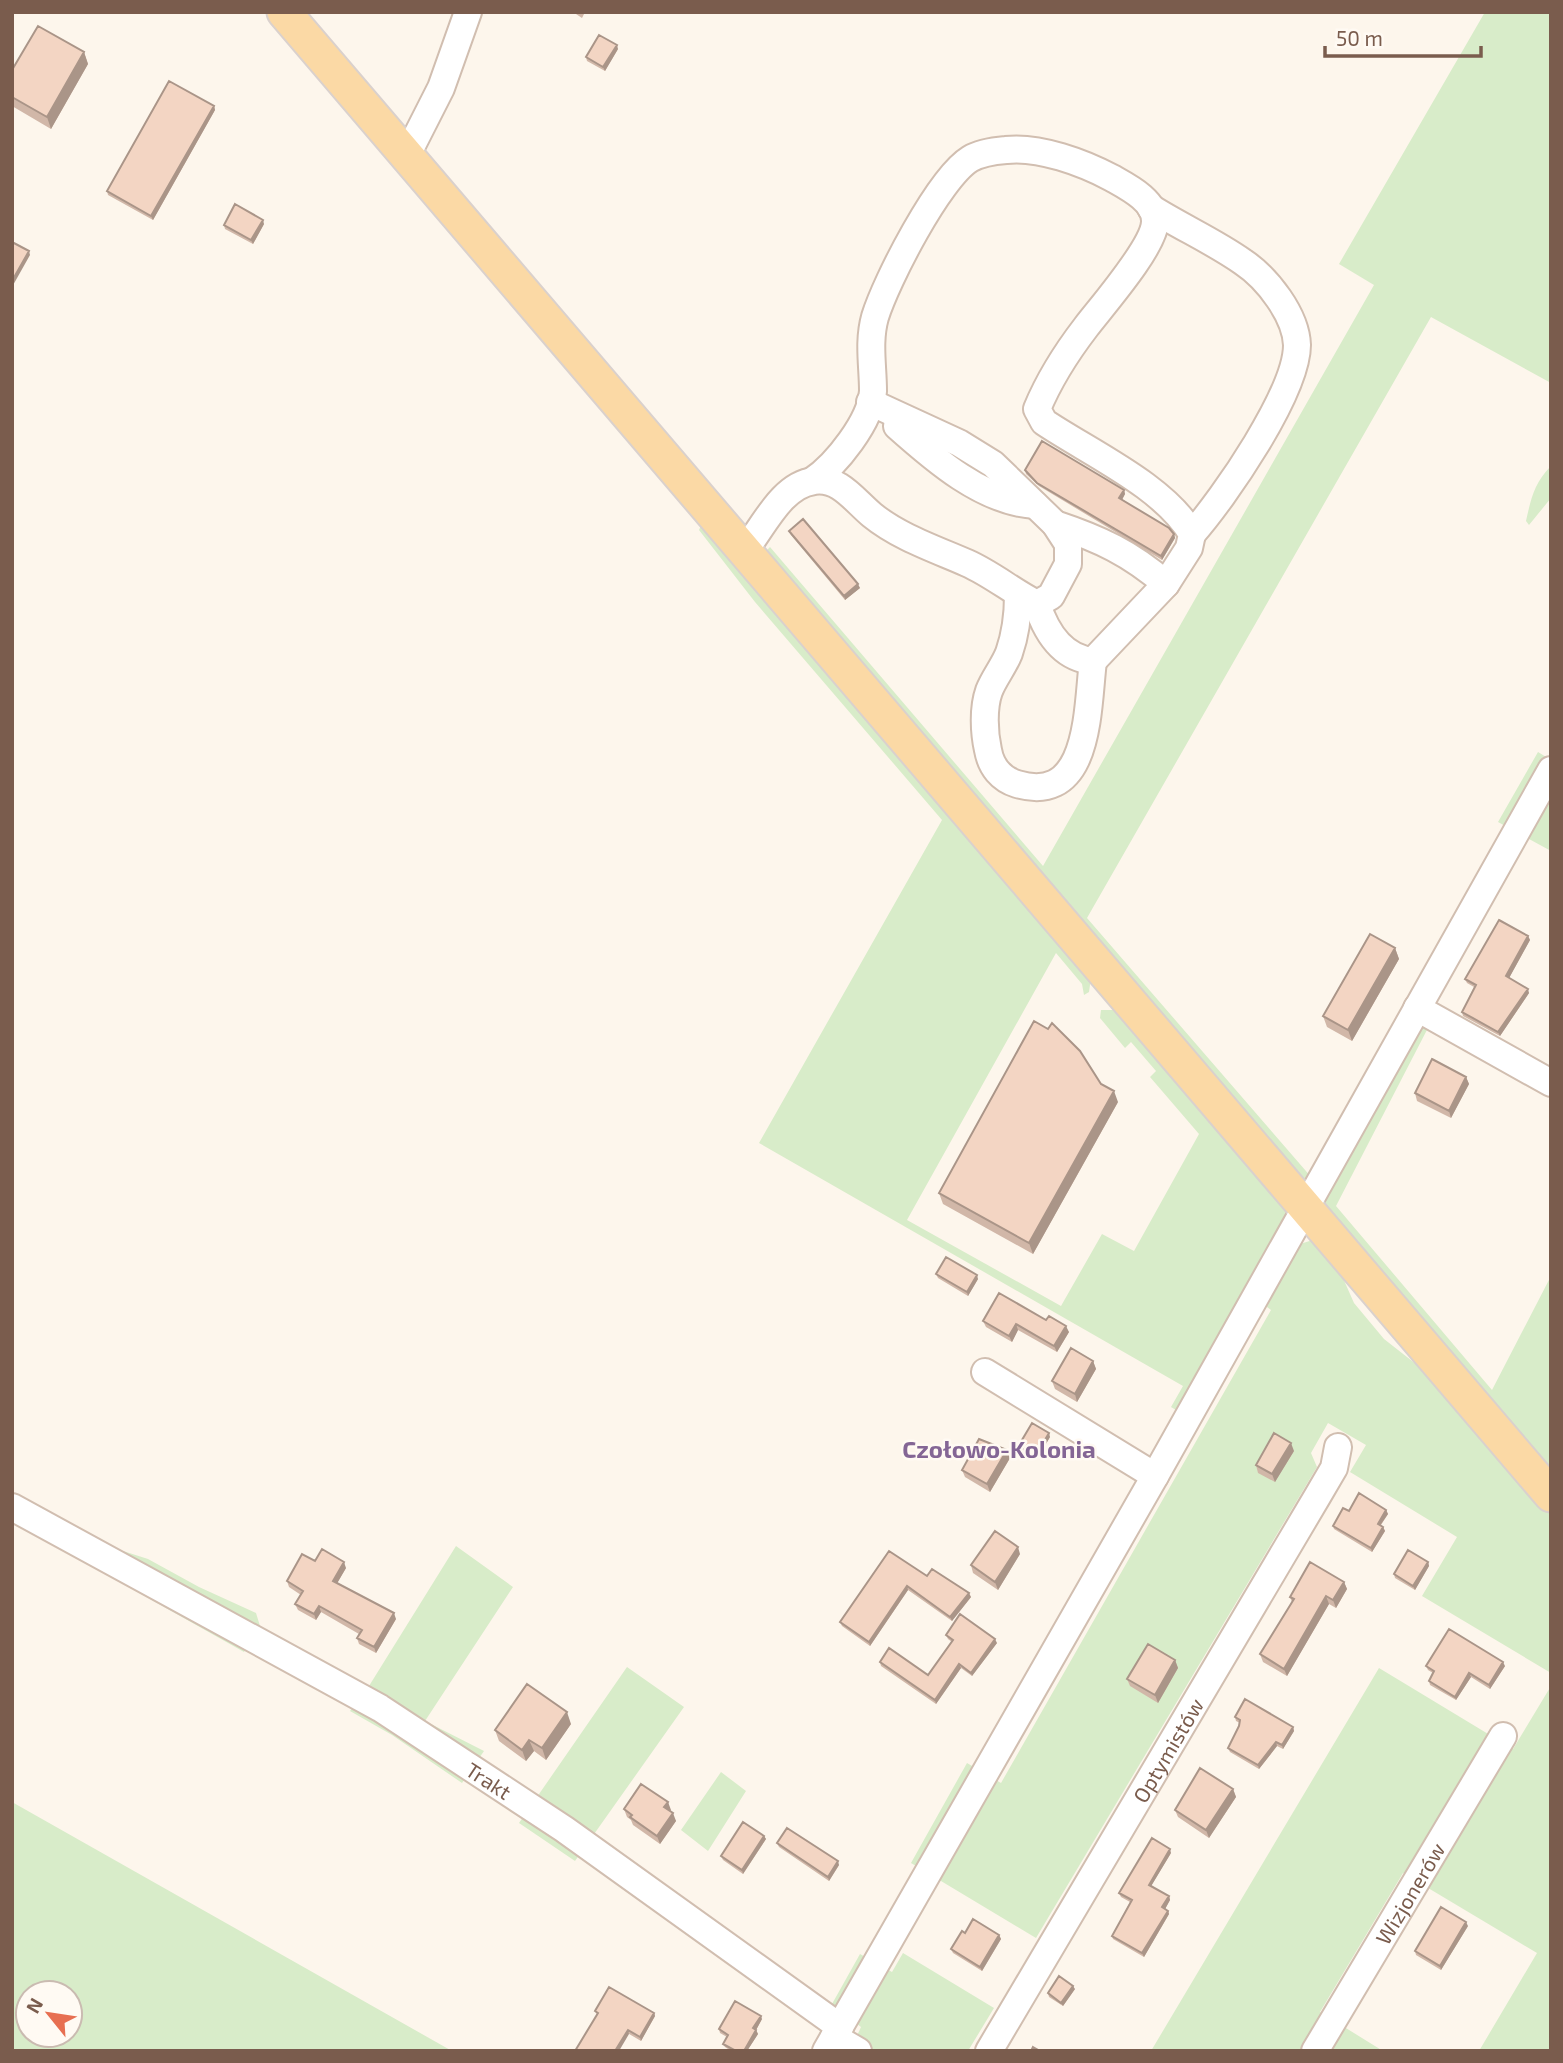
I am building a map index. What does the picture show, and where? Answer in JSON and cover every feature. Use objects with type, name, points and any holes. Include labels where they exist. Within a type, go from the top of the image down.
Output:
[{"type":"main road","points":[[284,12],[1551,1495]]},
{"type":"street","points":[[407,155],[441,88],[468,12]]},
{"type":"street","points":[[744,551],[777,505],[791,492],[830,469],[841,455],[873,393],[870,351],[874,319],[883,296],[948,180],[970,159],[991,151],[1012,149],[1065,160],[1115,180],[1141,196],[1151,208],[1244,262],[1279,298],[1297,342],[1295,363],[1284,391],[1217,506],[1192,534],[1189,548],[1167,584],[1093,661],[1083,749],[1064,777],[1049,787],[1034,788],[1005,780],[994,768],[988,752],[988,693],[1009,655],[1027,599]]},
{"type":"street","points":[[1151,208],[1155,221],[1150,236],[1113,294],[1057,368],[1037,410],[1044,422],[1159,497],[1184,520],[1192,534]]},
{"type":"street","points":[[870,402],[920,446],[974,483],[998,497],[1019,504],[1035,505],[1055,524],[1068,544],[1068,564],[1051,596],[1027,599]]},
{"type":"street","points":[[812,481],[831,481],[873,516],[940,553],[969,564],[1027,599],[1064,651],[1080,660],[1093,661]]},
{"type":"street","points":[[1055,524],[1107,541],[1143,564],[1167,584]]},
{"type":"street","points":[[834,2038],[1155,1475],[1551,770]]},
{"type":"street","points":[[1417,1008],[1551,1083]]},
{"type":"street","points":[[985,1373],[1155,1475]]},
{"type":"street","name":"Optymistów","points":[[989,2051],[1334,1468],[1338,1447]]},
{"type":"street","name":"Trakt","points":[[12,1507],[118,1562],[380,1708],[564,1829],[834,2038],[858,2051]]},
{"type":"street","name":"Wizjonerów","points":[[1315,2051],[1503,1735]]},
{"type":"green space","points":[[1485,12],[1551,12],[1551,383],[1431,317],[1087,918],[1312,1178],[1296,1181],[1212,1085],[1136,983],[1106,951],[1087,936],[764,553],[770,547],[1043,866],[1374,285],[1339,264]]},
{"type":"green space","points":[[1551,466],[1551,498],[1529,525],[1526,521],[1534,492]]},
{"type":"green space","points":[[704,519],[1091,978],[1089,992],[1084,995],[1082,984],[1056,953],[907,1220],[1061,1306],[1102,1234],[1134,1251],[1199,1134],[1150,1077],[1156,1071],[1131,1042],[1125,1048],[1100,1018],[1101,1010],[1120,1010],[1290,1212],[1184,1407],[1176,1410],[1171,1407],[1183,1386],[759,1143],[942,820],[755,602],[699,530]]},
{"type":"green space","points":[[1538,752],[1551,760],[1551,851],[1498,822]]},
{"type":"green space","points":[[1418,1026],[1429,1026],[1336,1206],[1492,1390],[1551,1276],[1551,1480],[1323,1204],[1327,1190]]},
{"type":"green space","points":[[1316,1239],[1331,1251],[1354,1303],[1384,1339],[1444,1386],[1551,1509],[1551,1673],[1422,1596],[1457,1537],[1350,1472],[1366,1445],[1328,1423],[1311,1453],[1317,1467],[1036,1938],[911,1863],[967,1763],[1001,1783],[1271,1310],[1263,1304],[1300,1244]]},
{"type":"green space","points":[[456,1546],[513,1587],[425,1721],[484,1751],[462,1783],[392,1735],[350,1711],[369,1686]]},
{"type":"green space","points":[[123,1551],[148,1559],[199,1587],[256,1613],[260,1626],[244,1652],[111,1577]]},
{"type":"green space","points":[[627,1667],[684,1707],[575,1861],[519,1823]]},
{"type":"green space","points":[[1379,1668],[1513,1749],[1551,1686],[1551,2051],[1479,2051],[1537,1953],[1403,1873],[1320,2012],[1383,2051],[1151,2051]]},
{"type":"green space","points":[[721,1772],[746,1791],[708,1851],[681,1830]]},
{"type":"green space","points":[[12,1802],[452,2051],[12,2051]]},
{"type":"green space","points":[[903,1953],[994,2008],[968,2051],[850,2051],[861,2027],[832,2004],[860,1954],[892,1972]]},
{"type":"building","points":[[38,26],[84,52],[47,117],[12,97],[12,70]]},
{"type":"building","points":[[599,35],[617,45],[603,67],[586,57]]},
{"type":"building","points":[[169,81],[214,106],[151,216],[107,191]]},
{"type":"building","points":[[235,204],[263,220],[251,240],[224,225]]},
{"type":"building","points":[[12,242],[29,251],[12,281]]},
{"type":"building","points":[[1042,441],[1124,490],[1119,498],[1169,528],[1174,534],[1161,556],[1037,483],[1025,470]]},
{"type":"building","points":[[803,519],[858,584],[844,596],[789,531]]},
{"type":"building","points":[[1499,920],[1528,936],[1506,976],[1528,989],[1498,1032],[1462,1012],[1476,985],[1465,979]]},
{"type":"building","points":[[1370,934],[1395,948],[1348,1030],[1323,1016]]},
{"type":"building","points":[[1034,1021],[1048,1029],[1052,1023],[1080,1051],[1101,1084],[1114,1091],[1029,1243],[939,1193]]},
{"type":"building","points":[[1432,1059],[1466,1077],[1449,1111],[1415,1093]]},
{"type":"building","points":[[946,1257],[977,1275],[967,1292],[936,1274]]},
{"type":"building","points":[[999,1293],[1046,1320],[1049,1316],[1066,1326],[1054,1346],[1016,1324],[1009,1336],[983,1321]]},
{"type":"building","points":[[1071,1348],[1093,1361],[1075,1394],[1052,1381]]},
{"type":"building","points":[[1032,1423],[1049,1433],[1036,1455],[1019,1445]]},
{"type":"building","points":[[1274,1433],[1291,1443],[1272,1474],[1256,1465]]},
{"type":"building","points":[[979,1439],[1007,1450],[987,1484],[962,1470]]},
{"type":"building","points":[[1359,1493],[1386,1510],[1378,1524],[1383,1527],[1371,1548],[1333,1526],[1343,1508],[1349,1511]]},
{"type":"building","points":[[995,1531],[1018,1547],[995,1582],[971,1565]]},
{"type":"building","points":[[322,1549],[344,1562],[333,1581],[394,1613],[374,1647],[357,1638],[362,1630],[319,1606],[314,1614],[295,1604],[303,1591],[287,1581],[302,1554],[315,1561]]},
{"type":"building","points":[[1408,1550],[1428,1562],[1413,1586],[1394,1574]]},
{"type":"building","points":[[889,1551],[927,1576],[932,1569],[969,1593],[950,1617],[907,1586],[869,1642],[840,1622]]},
{"type":"building","points":[[1310,1562],[1344,1582],[1333,1600],[1326,1596],[1284,1669],[1260,1654],[1294,1599],[1290,1597]]},
{"type":"building","points":[[960,1614],[995,1639],[971,1673],[959,1664],[935,1700],[880,1662],[889,1648],[928,1675],[953,1640],[946,1635]]},
{"type":"building","points":[[1449,1629],[1503,1662],[1489,1685],[1469,1673],[1455,1697],[1429,1681],[1434,1671],[1426,1666]]},
{"type":"building","points":[[1148,1644],[1175,1660],[1155,1695],[1127,1679]]},
{"type":"building","points":[[527,1684],[567,1712],[542,1748],[529,1740],[522,1750],[495,1730]]},
{"type":"building","points":[[1245,1699],[1293,1727],[1282,1745],[1276,1742],[1258,1765],[1228,1748],[1239,1726],[1240,1720],[1235,1717]]},
{"type":"building","points":[[1200,1768],[1233,1789],[1206,1830],[1175,1810]]},
{"type":"building","points":[[641,1784],[668,1802],[664,1807],[673,1813],[657,1836],[630,1817],[632,1815],[624,1809]]},
{"type":"building","points":[[743,1822],[764,1836],[742,1870],[721,1856]]},
{"type":"building","points":[[787,1828],[838,1861],[828,1877],[777,1843]]},
{"type":"building","points":[[1152,1838],[1170,1849],[1149,1885],[1169,1896],[1162,1907],[1168,1911],[1142,1953],[1112,1936],[1132,1900],[1119,1893]]},
{"type":"building","points":[[1441,1907],[1466,1922],[1440,1966],[1415,1951]]},
{"type":"building","points":[[973,1919],[999,1935],[980,1967],[951,1949]]},
{"type":"building","points":[[1059,1976],[1073,1986],[1061,2003],[1048,1993]]},
{"type":"building","points":[[609,1987],[654,2013],[640,2037],[628,2030],[615,2051],[575,2051],[598,2013],[595,2011]]},
{"type":"building","points":[[735,2001],[761,2016],[744,2051],[736,2051],[723,2044],[728,2035],[719,2029]]},
{"type":"district","name":"Czołowo-Kolonia","points":[[999,1448]]}]
